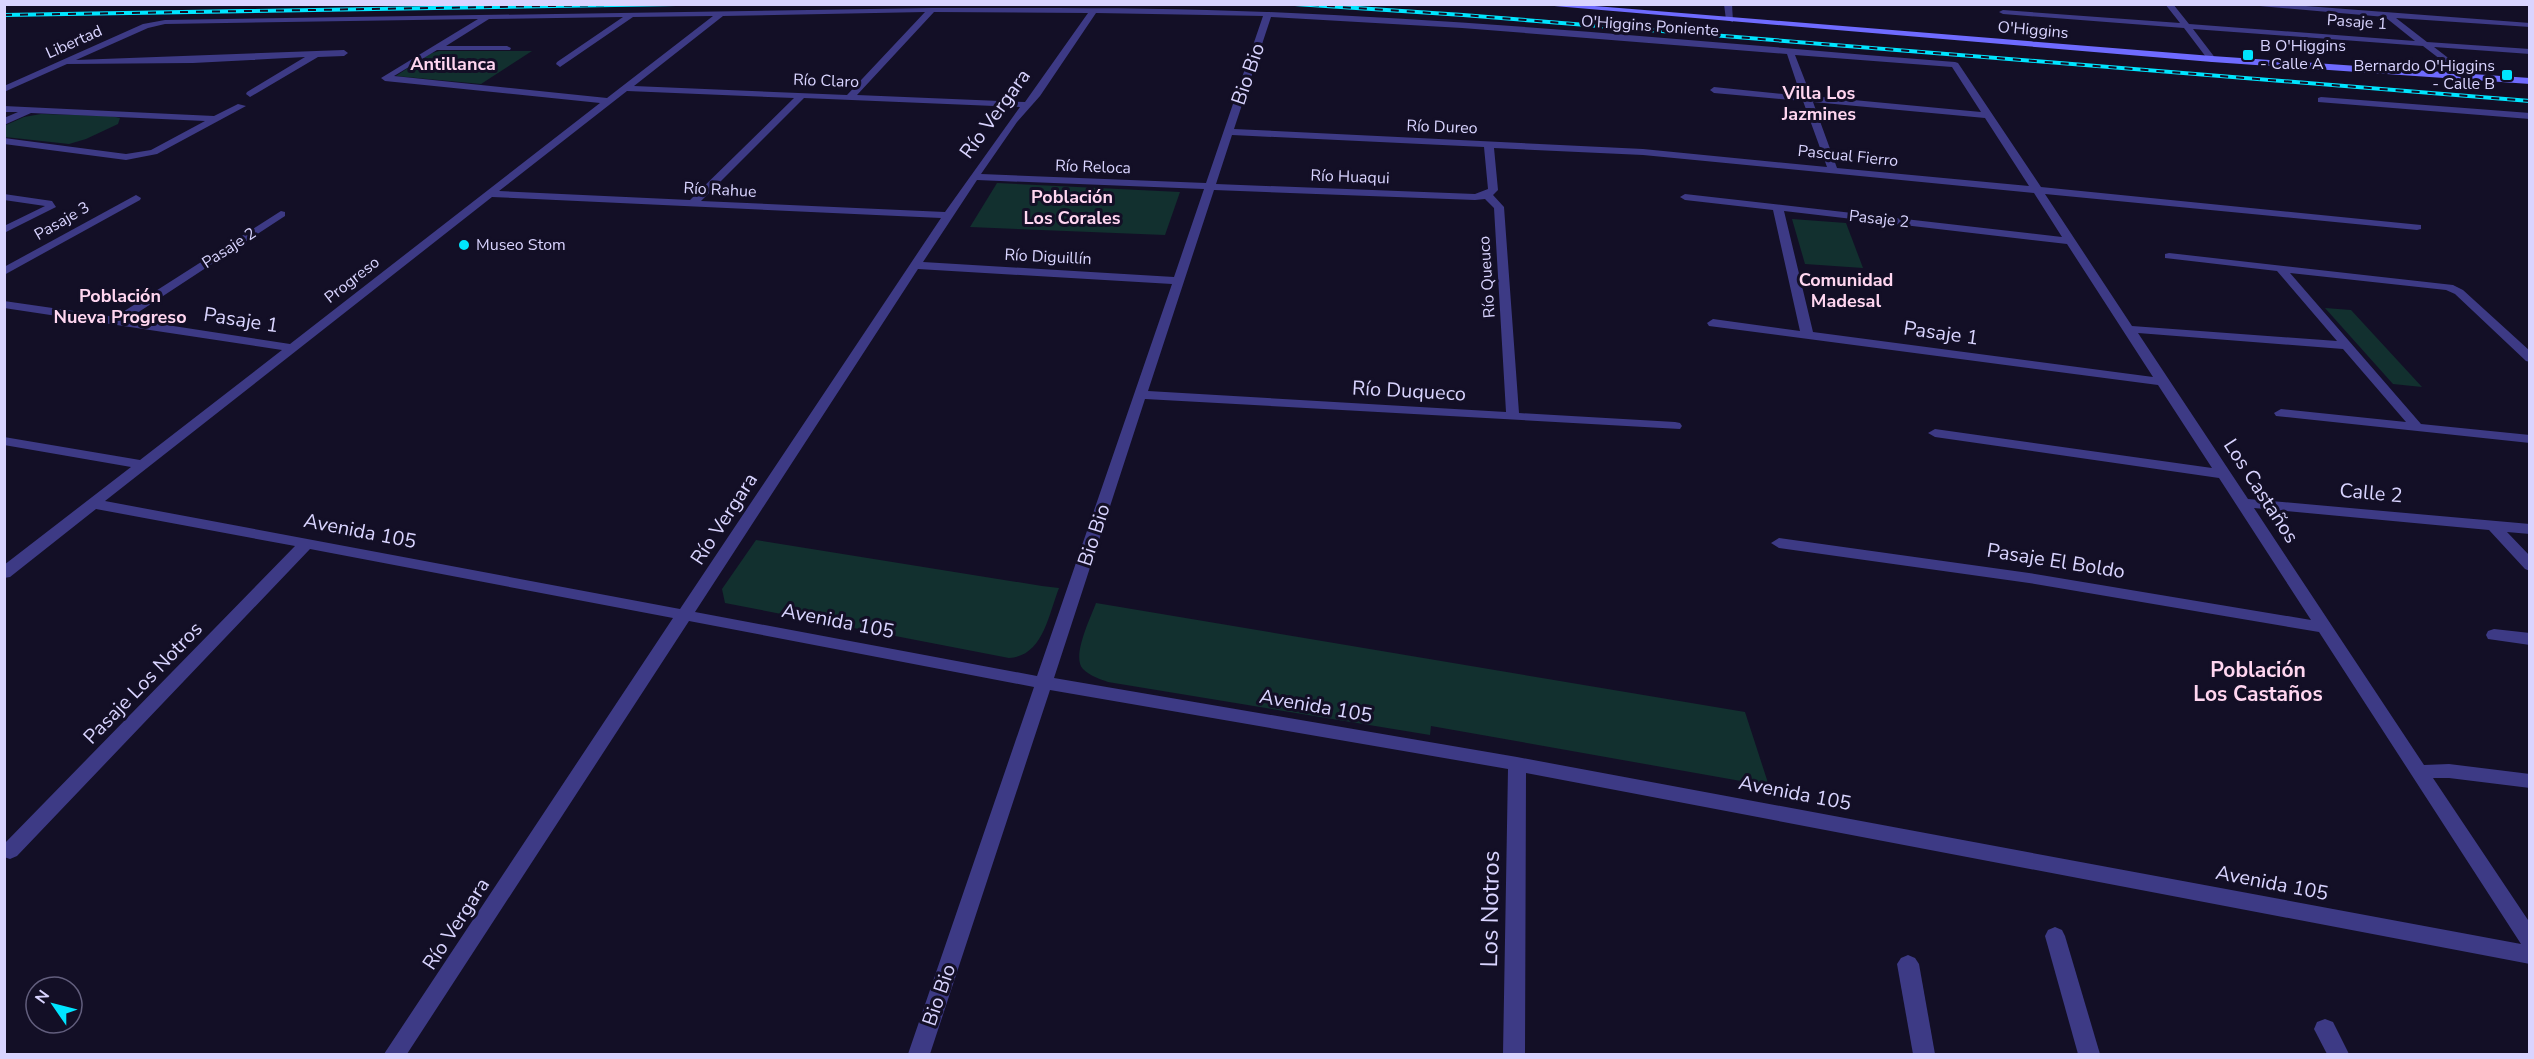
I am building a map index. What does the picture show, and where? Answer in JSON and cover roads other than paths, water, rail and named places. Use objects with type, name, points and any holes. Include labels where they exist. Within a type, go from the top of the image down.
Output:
[{"type":"street","name":"O'Higgins","points":[[1535,4],[2212,59],[2529,81]]},
{"type":"street","points":[[1728,4],[1730,20]]},
{"type":"street","points":[[2169,4],[2212,59]]},
{"type":"street","points":[[2241,4],[2529,25]]},
{"type":"street","points":[[2375,4],[2422,44],[2466,76]]},
{"type":"street","points":[[850,97],[932,10]]},
{"type":"street","name":"O'Higgins Poniente","points":[[155,23],[932,10],[1094,10],[1268,14],[1955,65]]},
{"type":"street","name":"Río Vergara","points":[[395,1054],[948,215],[1026,105],[1037,94],[1094,10]]},
{"type":"street","name":"Pasaje 1","points":[[2003,12],[2529,52]]},
{"type":"street","name":"Progreso","points":[[4,573],[720,14]]},
{"type":"street","name":"Bio Bio","points":[[919,1054],[1268,14]]},
{"type":"street","points":[[560,64],[631,15]]},
{"type":"street","points":[[488,17],[385,78],[609,101]]},
{"type":"street","name":"Libertad","points":[[4,89],[155,23]]},
{"type":"street","points":[[435,48],[507,48]]},
{"type":"street","points":[[1790,52],[1833,170]]},
{"type":"street","points":[[63,63],[186,61],[344,53]]},
{"type":"street","points":[[250,94],[315,54]]},
{"type":"street","name":"Los Castaños","points":[[1955,65],[2529,941]]},
{"type":"street","name":"Río Claro","points":[[625,88],[1026,105]]},
{"type":"street","points":[[1714,90],[1990,116]]},
{"type":"street","points":[[692,204],[802,95]]},
{"type":"street","points":[[2321,100],[2529,116]]},
{"type":"street","points":[[4,141],[126,157],[140,156],[154,152],[242,106]]},
{"type":"street","points":[[4,109],[216,119]]},
{"type":"street","points":[[4,122],[30,111]]},
{"type":"street","name":"Río Dureo","points":[[1228,132],[1654,152]]},
{"type":"street","points":[[1487,195],[1493,190],[1489,144]]},
{"type":"street","name":"Pascual Fierro","points":[[1654,152],[2417,227]]},
{"type":"street","name":"Río Reloca","points":[[975,177],[1210,187]]},
{"type":"street","name":"Río Huaqui","points":[[1210,187],[1475,197],[1487,195]]},
{"type":"street","name":"Río Rahue","points":[[490,194],[948,215]]},
{"type":"street","name":"Río Queuco","points":[[1487,195],[1499,207],[1513,417]]},
{"type":"street","points":[[4,196],[48,203],[51,207],[4,230]]},
{"type":"street","name":"Pasaje 2","points":[[1685,197],[2072,241]]},
{"type":"street","name":"Pasaje 3","points":[[4,272],[136,198]]},
{"type":"street","points":[[1778,208],[1807,335]]},
{"type":"street","name":"Pasaje 2","points":[[117,321],[281,214]]},
{"type":"street","points":[[2169,255],[2449,287],[2459,292],[2529,358]]},
{"type":"street","name":"Río Diguillín","points":[[915,265],[1179,281]]},
{"type":"street","points":[[2279,267],[2418,428]]},
{"type":"street","name":"Pasaje 1","points":[[4,304],[294,348]]},
{"type":"street","name":"Pasaje 1","points":[[1713,323],[2164,382]]},
{"type":"street","points":[[2129,329],[2348,346]]},
{"type":"street","name":"Río Duqueco","points":[[1141,395],[1675,426]]},
{"type":"street","points":[[2281,413],[2529,439]]},
{"type":"street","points":[[1935,433],[2192,469],[2225,476]]},
{"type":"street","points":[[4,441],[145,465]]},
{"type":"street","name":"Calle 2","points":[[2243,503],[2529,529]]},
{"type":"street","name":"Avenida 105","points":[[95,504],[1045,682],[1517,764],[2529,955]]},
{"type":"street","points":[[2494,526],[2529,566]]},
{"type":"street","name":"Pasaje El Boldo","points":[[1779,543],[2017,576],[2325,628]]},
{"type":"street","name":"Pasaje Los Notros","points":[[10,851],[306,544]]},
{"type":"street","points":[[2494,635],[2529,639]]},
{"type":"street","name":"Los Notros","points":[[1514,1054],[1517,764]]},
{"type":"street","points":[[2419,772],[2449,771],[2529,781]]},
{"type":"street","points":[[2055,936],[2089,1054]]},
{"type":"street","points":[[1908,964],[1924,1054]]},
{"type":"street","points":[[2325,1029],[2338,1054]]},
{"type":"railway","points":[[4,15],[676,4]]},
{"type":"railway","points":[[1295,4],[1463,15],[2530,101]]},
{"type":"place","name":"B O'Higgins - Calle A","points":[[2248,55]]},
{"type":"place","name":"Bernardo O'Higgins - Calle B","points":[[2507,75]]},
{"type":"place","name":"Museo Stom","points":[[464,245]]},
{"type":"district","name":"Antillanca","points":[[453,64]]},
{"type":"district","name":"Villa Los Jazmines","points":[[1819,103]]},
{"type":"district","name":"Población Los Corales","points":[[1072,207]]},
{"type":"district","name":"Comunidad Madesal","points":[[1846,290]]},
{"type":"district","name":"Población Nueva Progreso","points":[[120,306]]},
{"type":"district","name":"Población Los Castaños","points":[[2258,682]]}]
